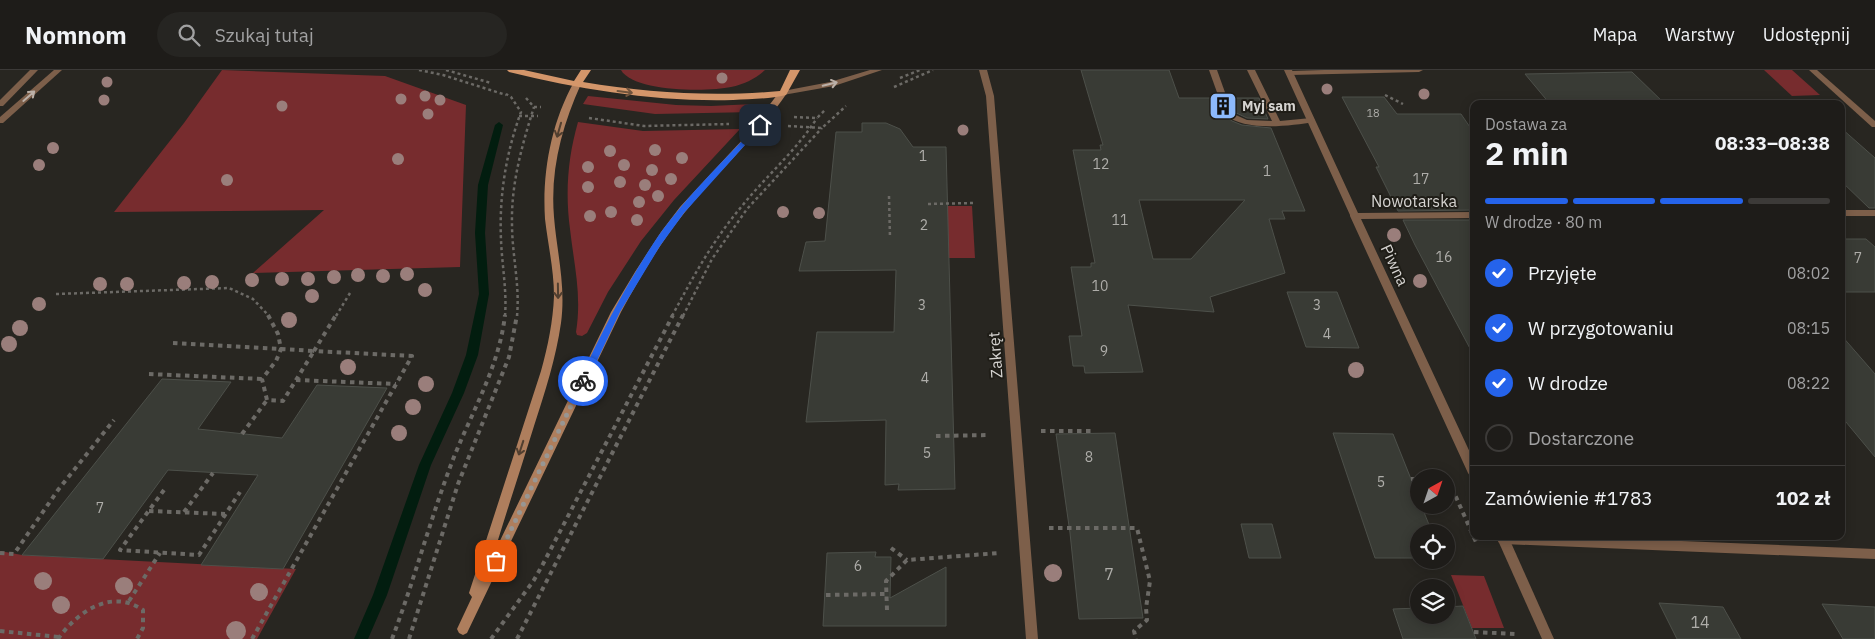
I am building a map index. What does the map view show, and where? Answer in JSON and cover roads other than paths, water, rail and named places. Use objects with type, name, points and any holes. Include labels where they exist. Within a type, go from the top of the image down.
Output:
[{"type":"main road","points":[[512,70],[576,84],[640,93],[704,98],[783,93]]},
{"type":"main road","points":[[461,634],[546,372],[554,340],[558,286],[549,219],[549,183],[555,143],[560,125],[576,84],[586,70]]},
{"type":"main road","points":[[461,634],[616,312],[639,271],[682,211],[748,140],[783,93],[795,70]]},
{"type":"street","points":[[0,104],[34,70]]},
{"type":"street","points":[[0,121],[58,70]]},
{"type":"street","points":[[783,93],[831,84],[878,70]]},
{"type":"street","name":"Zakręt","points":[[983,70],[990,96],[1032,639]]},
{"type":"street","points":[[1213,70],[1223,98]]},
{"type":"street","points":[[1251,70],[1276,123]]},
{"type":"street","points":[[1289,72],[1419,70]]},
{"type":"street","points":[[1813,70],[1875,126]]},
{"type":"street","name":"Piwna","points":[[1289,72],[1470,465]]},
{"type":"street","points":[[1229,114],[1237,120],[1254,124],[1311,120]]},
{"type":"street","points":[[1845,213],[1875,212]]},
{"type":"street","name":"Nowotarska","points":[[1354,216],[1470,215]]},
{"type":"street","points":[[1503,540],[1548,639]]},
{"type":"street","points":[[1549,540],[1875,554]]},
{"type":"waterway","points":[[361,639],[380,595],[425,465],[458,393],[472,355],[484,294],[480,233],[483,185],[499,125]]},
{"type":"place","name":"Myj sam","points":[[1223,106]]}]
